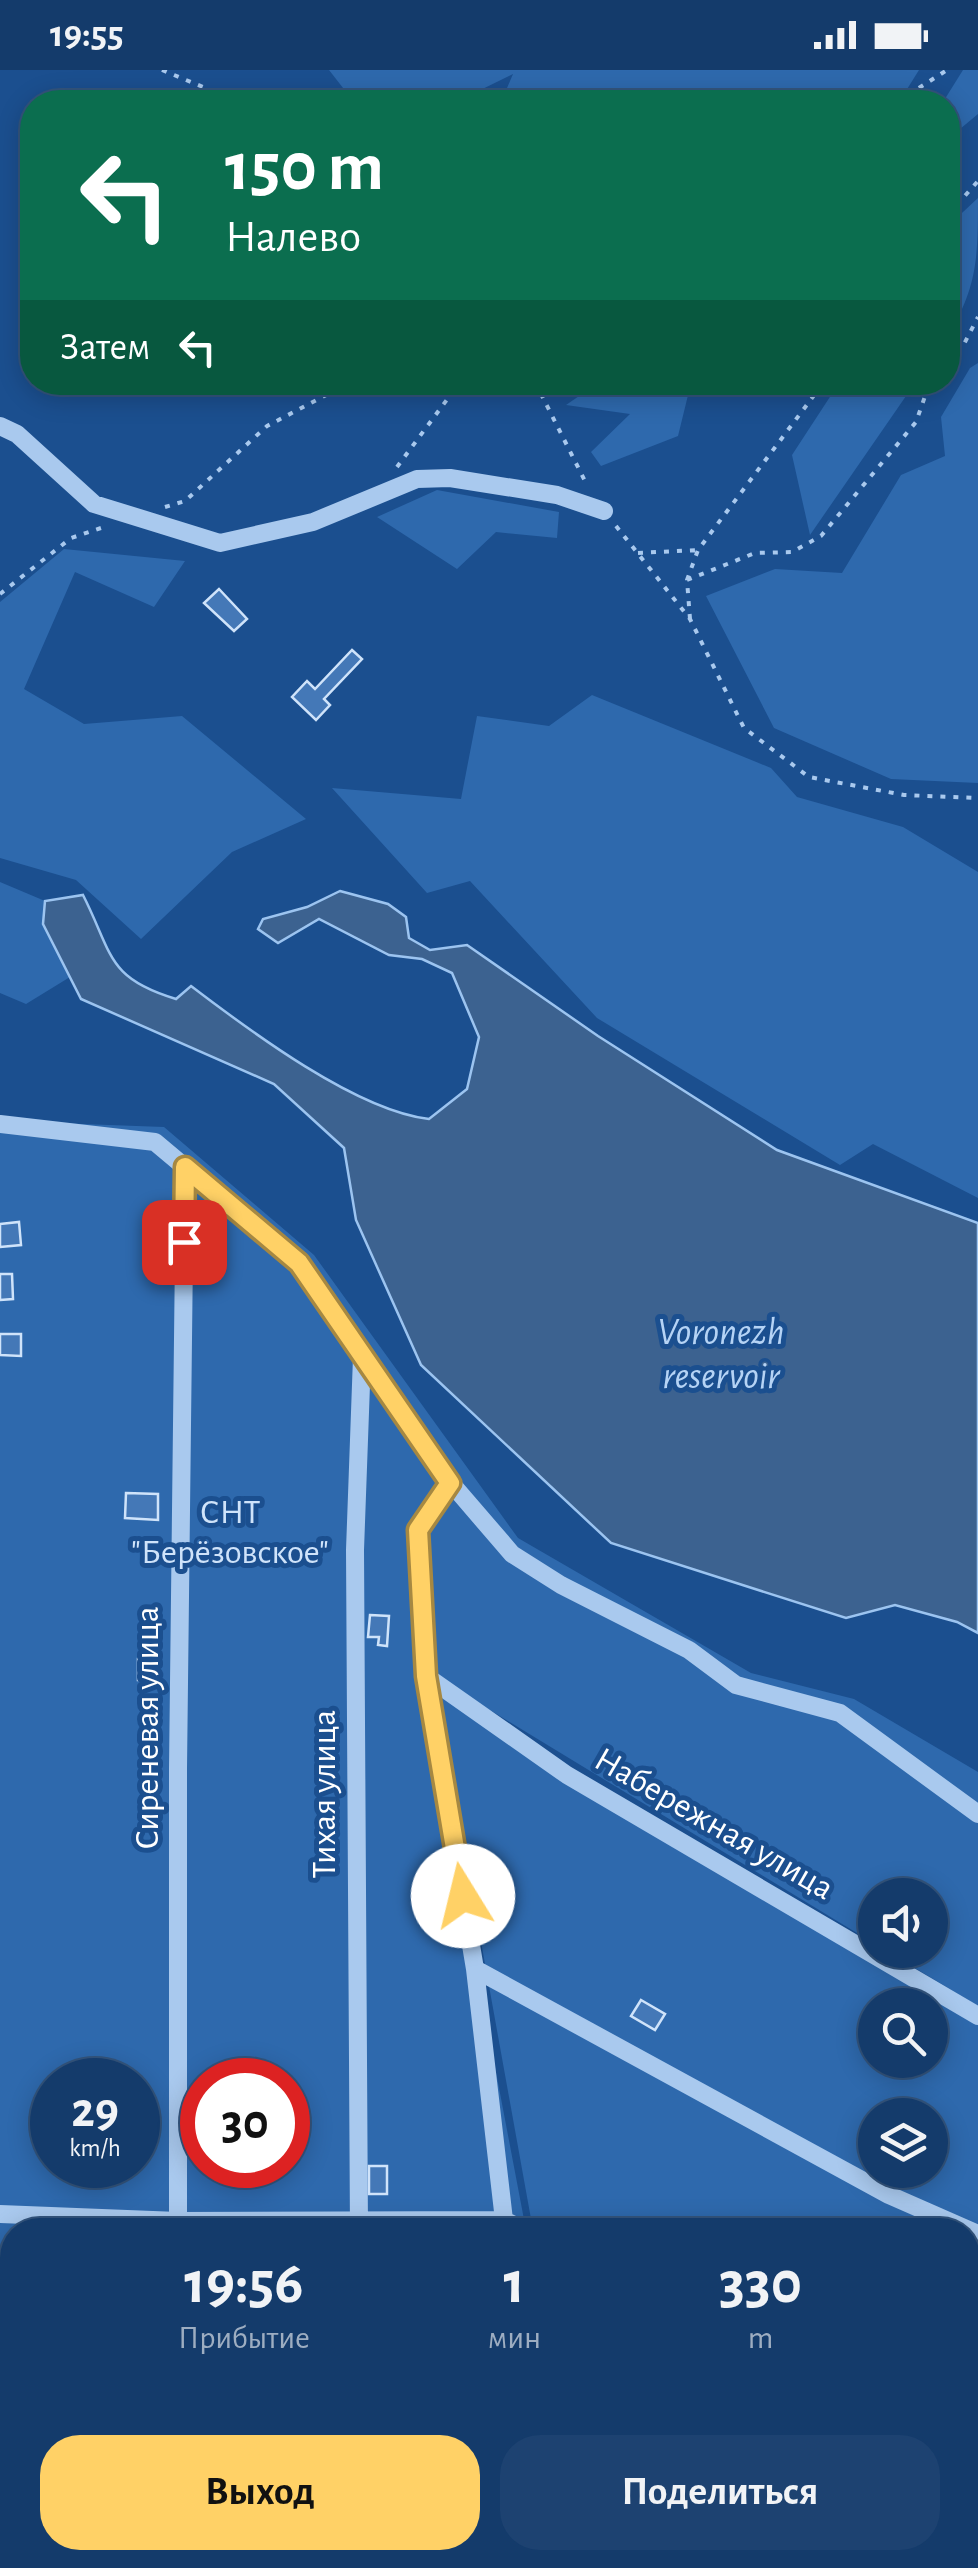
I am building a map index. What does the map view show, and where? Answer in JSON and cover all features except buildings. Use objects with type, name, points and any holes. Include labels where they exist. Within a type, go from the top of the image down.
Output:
[{"type":"street","points":[[0,426],[18,434],[94,504],[220,543],[314,522],[417,479],[450,478],[556,495],[604,511]]},
{"type":"street","points":[[0,1124],[155,1142],[299,1263],[450,1483],[512,1554],[561,1585],[689,1650],[736,1685],[840,1713],[978,1814]]},
{"type":"street","name":"Сиреневая улица","points":[[178,2218],[185,1167]]},
{"type":"street","name":"Тихая улица","points":[[359,2218],[355,1550],[362,1357]]},
{"type":"street","points":[[450,1483],[418,1530],[426,1676],[476,1970],[504,2218]]},
{"type":"street","name":"Набережная улица","points":[[426,1676],[567,1775],[978,2016]]},
{"type":"street","points":[[476,1970],[889,2194],[942,2218]]},
{"type":"street","points":[[0,2214],[65,2218]]},
{"type":"path","points":[[162,70],[211,90]]},
{"type":"path","points":[[916,90],[946,70]]},
{"type":"path","points":[[960,201],[978,181]]},
{"type":"path","points":[[960,349],[978,317]]},
{"type":"path","points":[[0,594],[71,538],[185,501],[267,426],[326,395]]},
{"type":"path","points":[[377,494],[450,395]]},
{"type":"path","points":[[542,395],[604,511],[690,620],[744,728],[809,778],[904,795],[978,798]]},
{"type":"path","points":[[690,620],[687,580],[698,550],[814,395]]},
{"type":"path","points":[[687,580],[756,553],[792,552],[821,536],[916,422],[925,395]]},
{"type":"path","points":[[638,553],[698,550]]},
{"type":"green space","points":[[329,70],[919,70],[906,90],[506,90],[513,74],[480,90],[345,90]]},
{"type":"green space","points":[[963,70],[978,70],[978,114],[960,129],[960,90],[950,90]]},
{"type":"green space","points":[[978,198],[974,270],[960,313],[960,215]]},
{"type":"green space","points":[[978,363],[978,783],[891,779],[774,728],[706,596],[775,569],[842,573],[901,475],[945,456],[941,417],[954,395],[960,395],[960,385],[970,368]]},
{"type":"green space","points":[[581,395],[688,395],[678,436],[601,466],[591,452],[630,414],[566,405]]},
{"type":"green space","points":[[831,395],[907,395],[810,535],[792,455]]},
{"type":"green space","points":[[437,490],[559,512],[557,538],[496,532],[457,569],[377,517]]},
{"type":"green space","points":[[64,549],[185,561],[154,607],[75,572],[24,689],[84,724],[182,716],[306,819],[232,852],[141,939],[76,880],[0,858],[0,602]]},
{"type":"green space","points":[[592,695],[771,768],[797,797],[903,827],[978,872],[978,1198],[873,1144],[840,1165],[597,1018],[470,881],[427,893],[332,788],[461,799],[477,716],[549,726]]},
{"type":"green space","points":[[0,882],[45,901],[43,924],[70,977],[26,1004],[0,993]]},
{"type":"green space","name":"СНТ \"Берёзовское\"","points":[[0,1121],[164,1127],[314,1255],[518,1538],[751,1673],[854,1699],[978,1772],[978,2006],[915,1968],[948,1968],[948,1878],[858,1878],[858,1934],[419,1667],[524,2218],[0,2218]]},
{"type":"green space","points":[[436,1692],[858,1943],[858,1968],[899,1968],[933,1988],[858,1988],[858,2078],[948,2078],[948,1997],[978,2015],[978,2218],[531,2218]]},
{"type":"water","name":"Voronezh reservoir","points":[[340,891],[388,904],[406,917],[409,938],[430,950],[467,945],[598,1036],[777,1150],[978,1223],[978,1633],[957,1622],[895,1605],[846,1618],[611,1543],[421,1365],[356,1220],[344,1148],[274,1084],[81,999],[43,924],[45,901],[83,895],[114,961],[136,982],[176,999],[191,986],[273,1046],[338,1085],[401,1113],[429,1119],[467,1089],[479,1037],[452,973],[422,959],[389,955],[319,919],[278,943],[258,929],[263,919],[307,907]]},
{"type":"route","points":[[184,1242],[185,1167],[299,1263],[450,1483],[418,1530],[426,1676],[463,1896]]}]
